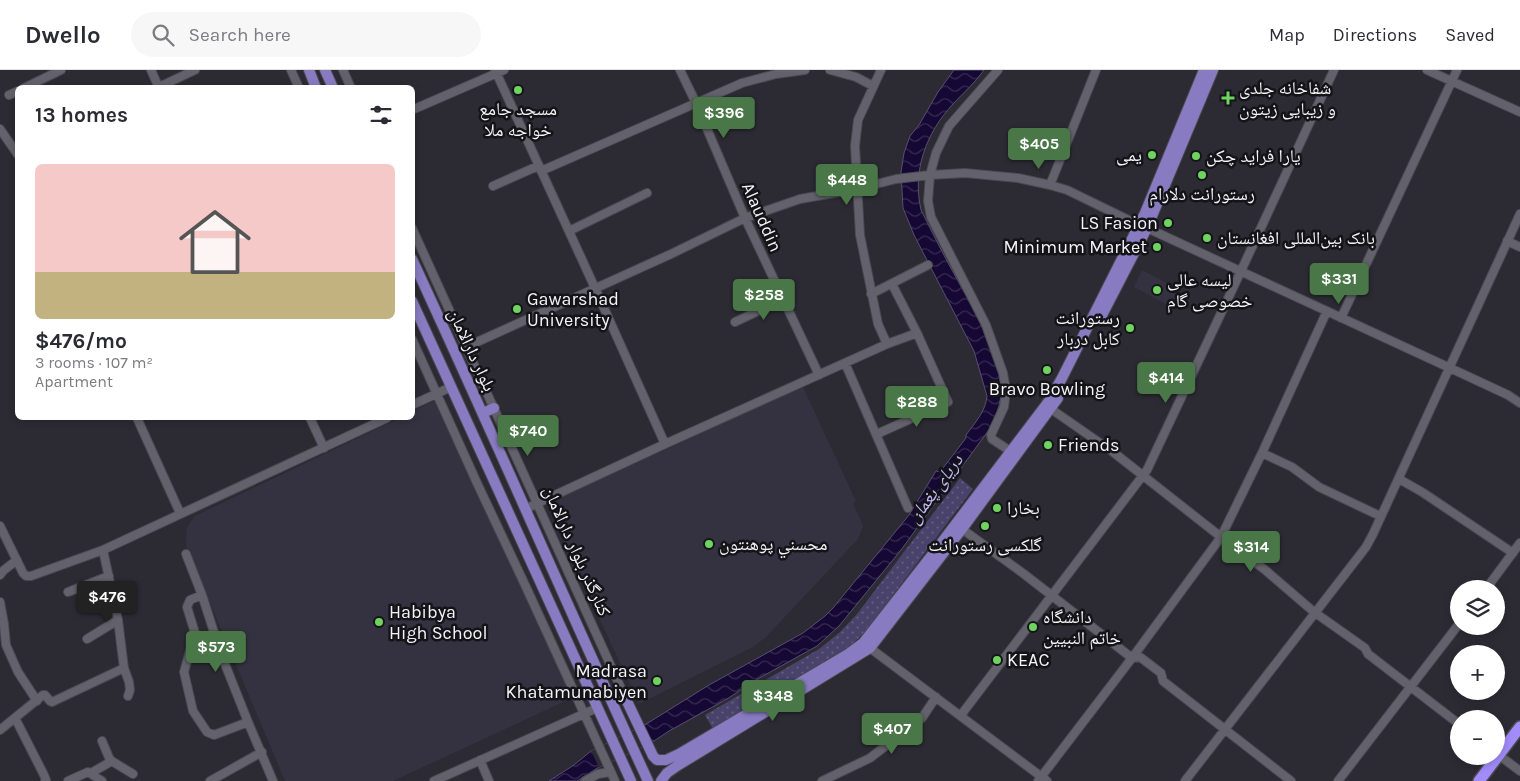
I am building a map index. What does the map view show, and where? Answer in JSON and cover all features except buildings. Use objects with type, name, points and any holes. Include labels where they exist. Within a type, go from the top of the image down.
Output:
[{"type":"highway","points":[[1505,745],[1520,727]]},
{"type":"highway","points":[[1479,781],[1490,765]]},
{"type":"main road","points":[[308,70],[315,85]]},
{"type":"main road","points":[[325,70],[332,85]]},
{"type":"main road","points":[[662,780],[683,762],[870,648],[962,528],[1010,451],[1049,400],[1143,226],[1204,70]]},
{"type":"main road","points":[[981,497],[1051,409],[1072,372],[1143,226],[1213,70]]},
{"type":"main road","name":"بلوار دارالامان","points":[[415,266],[647,777]]},
{"type":"main road","name":"بلوار دارالامان","points":[[415,308],[631,781]]},
{"type":"main road","points":[[483,413],[494,408]]},
{"type":"main road","name":"کنارگذر بلوار دارالامان","points":[[624,695],[653,756],[657,760],[666,760],[673,757],[855,649],[874,629],[981,497]]},
{"type":"main road","points":[[572,653],[588,646]]},
{"type":"main road","points":[[612,700],[624,695]]},
{"type":"street","points":[[28,85],[45,73],[60,70]]},
{"type":"street","points":[[151,70],[158,85]]},
{"type":"street","points":[[163,85],[195,70]]},
{"type":"street","points":[[291,70],[298,85]]},
{"type":"street","points":[[343,70],[350,85]]},
{"type":"street","points":[[415,109],[504,70]]},
{"type":"street","name":"Alauddin","points":[[680,70],[745,218],[819,375]]},
{"type":"street","points":[[493,186],[742,84],[776,72],[805,70]]},
{"type":"street","points":[[830,70],[856,77],[873,86]]},
{"type":"street","points":[[881,70],[858,120],[855,146],[860,235],[878,324],[887,344]]},
{"type":"street","points":[[998,70],[949,126],[928,175],[928,201],[931,217],[986,325],[1003,373],[1006,397],[991,437],[1010,451]]},
{"type":"street","points":[[1050,185],[1096,70]]},
{"type":"street","points":[[961,715],[1143,476],[1241,272],[1334,70]]},
{"type":"street","points":[[1428,70],[1520,112]]},
{"type":"street","points":[[1341,318],[1457,70]]},
{"type":"street","points":[[496,72],[665,444]]},
{"type":"street","points":[[9,95],[15,92]]},
{"type":"street","points":[[0,129],[15,151]]},
{"type":"street","points":[[466,347],[745,218],[800,199],[857,189],[896,179],[928,175],[986,174],[1018,178],[1067,190],[1450,368],[1520,403]]},
{"type":"street","points":[[569,231],[647,193]]},
{"type":"street","points":[[1185,781],[1366,547],[1520,214]]},
{"type":"street","name":"کنارگذر بلوار دارالامان","points":[[415,235],[624,695]]},
{"type":"street","points":[[1507,241],[1520,247]]},
{"type":"street","points":[[871,294],[928,265]]},
{"type":"street","points":[[877,434],[948,402],[917,333],[892,284]]},
{"type":"street","points":[[735,322],[783,299]]},
{"type":"street","points":[[870,648],[961,715],[1042,779],[1221,537],[1328,312]]},
{"type":"street","points":[[525,509],[887,344],[917,333]]},
{"type":"street","points":[[415,345],[614,781]]},
{"type":"street","points":[[845,364],[908,508]]},
{"type":"street","points":[[415,404],[451,387]]},
{"type":"street","points":[[1051,409],[1113,452],[1264,569],[1314,612],[1365,648],[1368,654],[1450,717]]},
{"type":"street","points":[[140,420],[180,513]]},
{"type":"street","points":[[311,420],[324,448]]},
{"type":"street","points":[[0,526],[23,573],[26,576],[31,576],[103,550],[383,420]]},
{"type":"street","points":[[1262,453],[1292,467],[1319,487],[1380,516]]},
{"type":"street","points":[[1399,479],[1422,492],[1513,553]]},
{"type":"street","points":[[962,528],[1132,658],[1140,657],[1161,673],[1163,681],[1291,781]]},
{"type":"street","points":[[1493,580],[1520,543]]},
{"type":"street","points":[[103,550],[118,620],[124,668],[129,682],[130,690],[128,696]]},
{"type":"street","points":[[186,554],[202,595],[221,654],[274,781]]},
{"type":"street","points":[[0,575],[17,560]]},
{"type":"street","points":[[68,592],[109,576]]},
{"type":"street","points":[[202,595],[190,600],[187,607],[195,633],[184,672],[193,711],[207,732],[214,735],[248,722]]},
{"type":"street","points":[[0,602],[6,645],[18,672],[37,700]]},
{"type":"street","points":[[87,640],[118,620]]},
{"type":"street","points":[[1338,781],[1451,635]]},
{"type":"street","points":[[0,730],[44,695],[52,702],[124,668]]},
{"type":"street","points":[[822,781],[870,758],[922,718],[936,697]]},
{"type":"street","points":[[434,781],[597,708]]},
{"type":"street","points":[[16,718],[44,775],[45,781]]},
{"type":"street","points":[[102,741],[112,761],[133,774]]},
{"type":"street","points":[[210,781],[262,752]]},
{"type":"street","points":[[1505,759],[1520,771]]},
{"type":"street","points":[[480,760],[489,781]]},
{"type":"street","points":[[68,781],[84,773],[91,773],[112,761]]},
{"type":"street","points":[[586,781],[598,774],[610,772]]},
{"type":"street","points":[[91,773],[102,781]]},
{"type":"shaded area","name":"لیسه عالی خصوصی گام","points":[[1142,270],[1176,288],[1174,292],[1177,295],[1171,307],[1134,287]]},
{"type":"shaded area","name":"محسني پوهنتون","points":[[803,387],[856,501],[853,503],[863,526],[858,539],[766,637],[753,647],[639,704],[545,501],[674,446]]},
{"type":"shaded area","name":"Habibya High School","points":[[436,400],[574,697],[393,781],[285,781],[186,546],[187,527],[195,516],[396,420],[415,420],[415,410]]},
{"type":"shaded area","points":[[960,478],[973,489],[865,632],[849,647],[714,731],[705,715],[819,649],[840,632],[857,614]]},
{"type":"water","name":"دریای پغمان","points":[[954,70],[984,70],[935,127],[920,167],[919,195],[921,210],[978,318],[995,356],[1001,383],[1001,394],[991,427],[901,550],[839,626],[817,646],[754,681],[651,743],[599,767],[577,781],[549,781],[574,765],[591,751],[643,726],[709,685],[803,633],[825,616],[909,515],[936,471],[940,472],[966,438],[966,435],[982,412],[987,396],[974,351],[914,235],[903,208],[901,172],[904,153],[910,136]]},
{"type":"pier","points":[[643,726],[651,743],[599,767],[591,751]]},
{"type":"place","name":"مسجد جامع خواجه ملا","points":[[518,90]]},
{"type":"place","name":"شفاخانه جلدی و زیبایی زیتون","points":[[1228,98]]},
{"type":"place","name":"یمی","points":[[1152,155]]},
{"type":"place","name":"یارا فراید چکن","points":[[1196,156]]},
{"type":"place","name":"رستورانت دلارام","points":[[1202,175]]},
{"type":"place","name":"LS Fasion","points":[[1168,223]]},
{"type":"place","name":"بانک بین‌المللی افغانستان","points":[[1207,238]]},
{"type":"place","name":"Minimum Market","points":[[1157,247]]},
{"type":"place","name":"لیسه عالی خصوصی گام","points":[[1157,290]]},
{"type":"place","name":"Gawarshad University","points":[[517,309]]},
{"type":"place","name":"رستورانت کابل دربار","points":[[1130,328]]},
{"type":"place","name":"Bravo Bowling","points":[[1047,370]]},
{"type":"place","name":"Friends","points":[[1048,445]]},
{"type":"place","name":"بخارا","points":[[997,508]]},
{"type":"place","name":"گلکسی رستورانت","points":[[985,526]]},
{"type":"place","name":"محسني پوهنتون","points":[[709,544]]},
{"type":"place","name":"Habibya High School","points":[[379,622]]},
{"type":"place","name":"دانشگاه خاتم النبیین","points":[[1033,627]]},
{"type":"place","name":"KEAC","points":[[997,660]]},
{"type":"place","name":"Madrasa Khatamunabiyen","points":[[657,681]]}]
